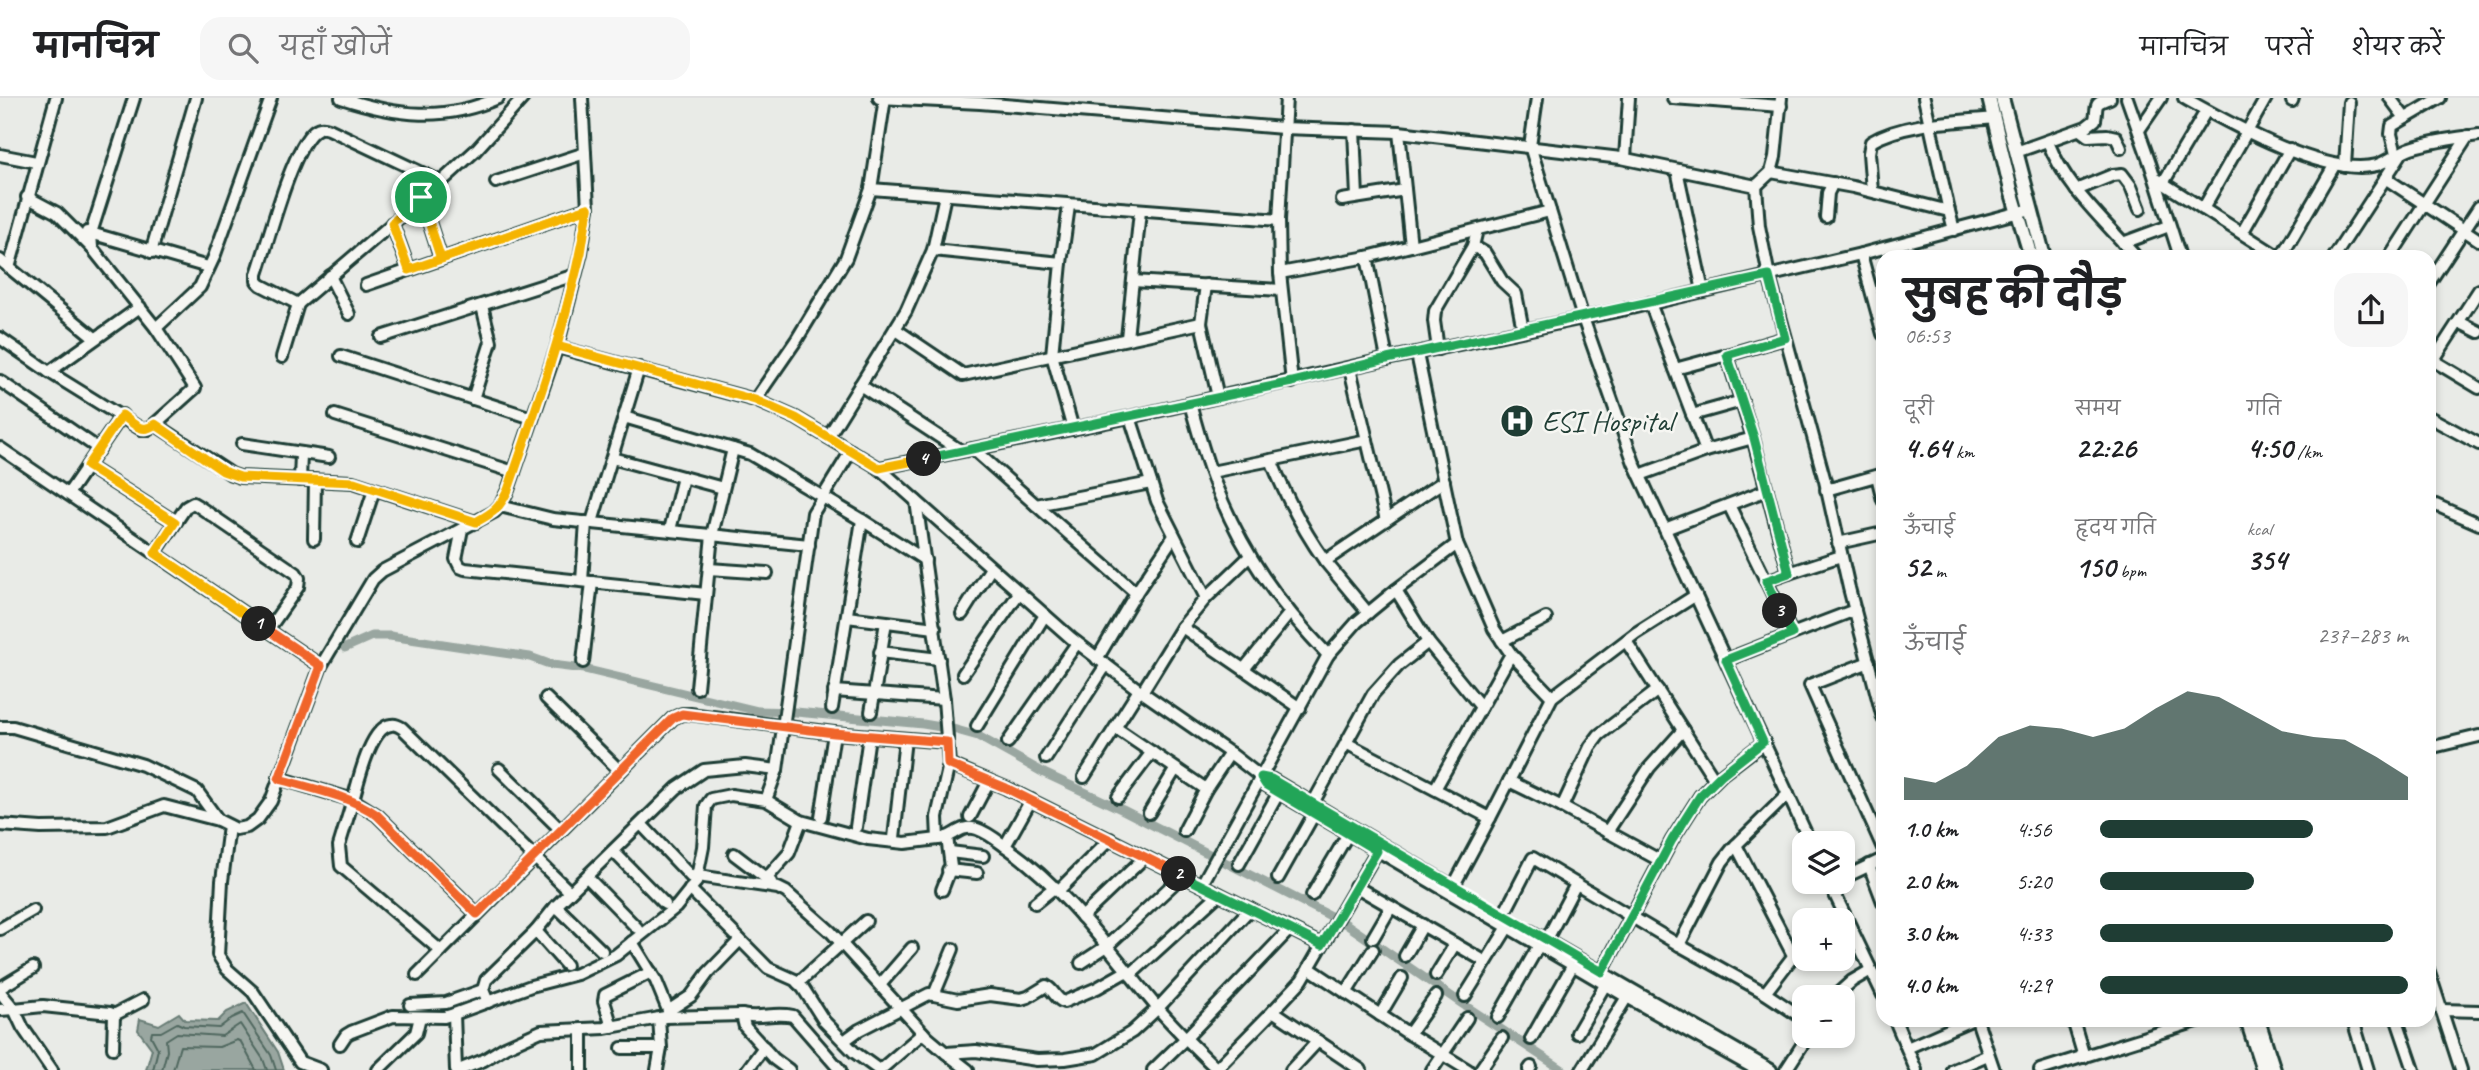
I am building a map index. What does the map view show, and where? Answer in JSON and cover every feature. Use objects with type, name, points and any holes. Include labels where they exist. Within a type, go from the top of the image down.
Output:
[{"type":"main road","points":[[1989,98],[2024,211],[2041,250]]},
{"type":"main road","points":[[2002,98],[2016,152],[2030,250]]},
{"type":"main road","points":[[2249,1027],[2263,1070]]},
{"type":"main road","points":[[2260,1027],[2274,1070]]},
{"type":"street","points":[[43,98],[55,99],[5,264],[95,338]]},
{"type":"street","points":[[92,248],[91,233],[134,98]]},
{"type":"street","points":[[151,251],[196,98]]},
{"type":"street","points":[[156,328],[200,287],[271,98]]},
{"type":"street","points":[[341,98],[423,116],[452,113],[498,98]]},
{"type":"street","points":[[282,357],[298,304],[476,150],[523,98]]},
{"type":"street","points":[[0,825],[107,827],[164,806],[218,820],[236,829],[247,827],[258,819],[271,801],[321,666],[373,579],[395,563],[476,522],[500,506],[557,346],[575,275],[588,208],[582,98]]},
{"type":"street","points":[[879,98],[980,103],[1283,128],[1399,132],[1625,158],[1756,187]]},
{"type":"street","points":[[755,400],[797,339],[846,258],[871,189],[885,98]]},
{"type":"street","points":[[1286,98],[1279,220],[1280,273],[1292,382]]},
{"type":"street","points":[[1537,98],[1530,146],[1583,318],[1640,475],[1805,831]]},
{"type":"street","points":[[1625,158],[1629,98]]},
{"type":"street","points":[[1673,98],[1781,102],[1771,172],[1756,187],[1759,226],[1769,276],[1876,690]]},
{"type":"street","points":[[1924,98],[1954,230]]},
{"type":"street","points":[[2016,152],[2093,123],[2096,105],[2109,98]]},
{"type":"street","points":[[2127,98],[2159,180],[2178,250]]},
{"type":"street","points":[[2139,130],[2161,98]]},
{"type":"street","points":[[2184,98],[2248,132],[2339,166],[2380,164],[2399,153],[2428,143],[2474,135]]},
{"type":"street","points":[[2203,209],[2266,98]]},
{"type":"street","points":[[2390,98],[2405,118]]},
{"type":"street","points":[[2339,250],[2399,153],[2391,130],[2405,118],[2440,98]]},
{"type":"street","points":[[2285,250],[2339,166],[2349,102]]},
{"type":"street","points":[[2159,180],[2206,111]]},
{"type":"street","points":[[1872,191],[1869,153],[1871,142],[1879,137],[1930,125],[1994,118]]},
{"type":"street","points":[[298,304],[261,285],[257,281],[257,274],[295,159],[312,132],[329,129],[441,182]]},
{"type":"street","points":[[1354,130],[1357,197]]},
{"type":"street","points":[[2080,130],[2088,136],[2116,137],[2121,148]]},
{"type":"street","points":[[1399,132],[1411,246]]},
{"type":"street","points":[[2395,250],[2474,135]]},
{"type":"street","points":[[2048,142],[2059,167],[2076,190],[2130,250]]},
{"type":"street","points":[[2242,233],[2290,149]]},
{"type":"street","points":[[496,181],[585,153]]},
{"type":"street","points":[[0,155],[36,162]]},
{"type":"street","points":[[1677,170],[1703,291]]},
{"type":"street","points":[[1771,172],[1872,191],[1949,211]]},
{"type":"street","points":[[2076,190],[2122,174],[2131,186],[2140,209]]},
{"type":"street","points":[[2385,178],[2479,240]]},
{"type":"street","points":[[2159,180],[2269,250]]},
{"type":"street","points":[[1826,217],[1828,193],[1833,183]]},
{"type":"street","points":[[871,189],[1279,220]]},
{"type":"street","points":[[1342,200],[1405,190]]},
{"type":"street","points":[[828,437],[895,329],[933,250],[945,195]]},
{"type":"street","points":[[0,338],[141,429],[149,429],[195,387],[156,328],[92,248],[57,213],[27,197]]},
{"type":"street","points":[[421,197],[441,259]]},
{"type":"street","points":[[1069,206],[1060,263],[1052,355],[1073,429]]},
{"type":"street","points":[[2436,272],[2479,207]]},
{"type":"street","points":[[366,285],[588,208]]},
{"type":"street","points":[[1127,338],[1140,211]]},
{"type":"street","points":[[1280,273],[1367,257],[1550,211]]},
{"type":"street","points":[[1876,250],[2024,211]]},
{"type":"street","points":[[392,223],[409,270]]},
{"type":"street","points":[[2123,243],[2169,226]]},
{"type":"street","points":[[72,228],[208,267]]},
{"type":"street","points":[[1438,349],[1435,311],[1473,246],[1477,230]]},
{"type":"street","points":[[1473,246],[1485,253],[1503,281],[1517,295],[1523,330]]},
{"type":"street","points":[[933,250],[1060,263]]},
{"type":"street","points":[[879,468],[1292,382],[1876,250]]},
{"type":"street","points":[[1861,254],[1876,300]]},
{"type":"street","points":[[1367,257],[1387,359]]},
{"type":"street","points":[[381,337],[575,275]]},
{"type":"street","points":[[330,276],[349,314]]},
{"type":"street","points":[[1133,281],[1281,290]]},
{"type":"street","points":[[1206,285],[1202,323],[1218,397]]},
{"type":"street","points":[[2436,357],[2479,290]]},
{"type":"street","points":[[1650,303],[1706,452]]},
{"type":"street","points":[[473,399],[491,342],[482,306]]},
{"type":"street","points":[[49,372],[140,307]]},
{"type":"street","points":[[2459,321],[2479,332]]},
{"type":"street","points":[[895,329],[963,375],[1202,323]]},
{"type":"street","points":[[1675,369],[1785,338]]},
{"type":"street","points":[[557,346],[755,400],[796,418],[828,437],[879,468],[1077,643],[1140,691],[1230,753],[1261,777],[1266,785],[1313,808],[1503,916],[1605,985],[1629,993],[1771,1070]]},
{"type":"street","points":[[1417,354],[1457,544],[1481,602],[1502,641],[1552,697]]},
{"type":"street","points":[[1727,355],[1754,438],[1789,573]]},
{"type":"street","points":[[341,356],[533,418]]},
{"type":"street","points":[[2436,365],[2479,388]]},
{"type":"street","points":[[583,662],[589,522],[639,368]]},
{"type":"street","points":[[1350,369],[1386,520]]},
{"type":"street","points":[[0,381],[99,449]]},
{"type":"street","points":[[860,385],[961,451]]},
{"type":"street","points":[[1692,415],[1742,401]]},
{"type":"street","points":[[1190,404],[1212,472],[1241,541],[1289,614],[1328,655]]},
{"type":"street","points":[[68,494],[122,415]]},
{"type":"street","points":[[335,415],[514,472]]},
{"type":"street","points":[[624,417],[750,454],[925,560]]},
{"type":"street","points":[[1130,417],[1151,483],[1174,536],[1206,598]]},
{"type":"street","points":[[2436,421],[2479,444]]},
{"type":"street","points":[[155,424],[223,471],[240,477],[354,482],[476,522]]},
{"type":"street","points":[[1640,475],[1754,438]]},
{"type":"street","points":[[1212,472],[1367,440]]},
{"type":"street","points":[[243,444],[329,457]]},
{"type":"street","points":[[0,447],[321,666]]},
{"type":"street","points":[[697,688],[712,535],[733,449]]},
{"type":"street","points":[[973,449],[1136,593]]},
{"type":"street","points":[[765,800],[777,770],[785,725],[813,513],[850,451]]},
{"type":"street","points":[[300,480],[301,454]]},
{"type":"street","points":[[611,458],[723,488]]},
{"type":"street","points":[[1271,460],[1289,505],[1306,535],[1368,613]]},
{"type":"street","points":[[87,466],[175,522]]},
{"type":"street","points":[[1826,490],[1876,476]]},
{"type":"street","points":[[670,530],[683,477]]},
{"type":"street","points":[[314,539],[315,480]]},
{"type":"street","points":[[1325,561],[1444,481]]},
{"type":"street","points":[[1036,505],[1151,483]]},
{"type":"street","points":[[357,542],[374,490]]},
{"type":"street","points":[[1665,530],[1767,490]]},
{"type":"street","points":[[916,501],[944,699],[948,764],[937,817],[942,838],[950,852],[951,867],[942,890]]},
{"type":"street","points":[[155,553],[186,507],[193,503],[296,573],[299,578],[298,587],[268,630]]},
{"type":"street","points":[[1729,505],[1792,634]]},
{"type":"street","points":[[2436,505],[2479,524]]},
{"type":"street","points":[[500,506],[552,519],[809,545]]},
{"type":"street","points":[[832,708],[862,520]]},
{"type":"street","points":[[462,529],[456,559],[460,567],[706,594]]},
{"type":"street","points":[[1838,543],[1876,535]]},
{"type":"street","points":[[1046,758],[1102,662],[1136,593],[1174,536]]},
{"type":"street","points":[[1202,884],[1328,655],[1368,613],[1457,544]]},
{"type":"street","points":[[1084,777],[1182,627],[1206,598],[1250,556]]},
{"type":"street","points":[[1766,581],[1841,556]]},
{"type":"street","points":[[962,614],[992,568]]},
{"type":"street","points":[[709,569],[767,573]]},
{"type":"street","points":[[1396,590],[1428,642],[1481,707]]},
{"type":"street","points":[[963,674],[1019,593]]},
{"type":"street","points":[[1453,887],[1552,697],[1626,641],[1696,595]]},
{"type":"street","points":[[1726,660],[1855,610]]},
{"type":"street","points":[[1244,670],[1289,614]]},
{"type":"street","points":[[977,726],[1045,615]]},
{"type":"street","points":[[847,617],[935,628]]},
{"type":"street","points":[[1502,641],[1546,618]]},
{"type":"street","points":[[871,712],[886,622]]},
{"type":"street","points":[[1182,627],[1300,708]]},
{"type":"street","points":[[1626,641],[1715,780]]},
{"type":"street","points":[[1278,878],[1373,694],[1399,665],[1428,642]]},
{"type":"street","points":[[1008,742],[1077,643]]},
{"type":"street","points":[[880,652],[939,659]]},
{"type":"street","points":[[1435,789],[1511,654]]},
{"type":"street","points":[[1869,662],[1810,685],[1876,832]]},
{"type":"street","points":[[1562,807],[1590,747],[1599,735],[1658,690]]},
{"type":"street","points":[[834,691],[944,699]]},
{"type":"street","points":[[546,698],[620,771]]},
{"type":"street","points":[[417,975],[673,718],[682,714],[905,739],[946,733]]},
{"type":"street","points":[[441,951],[341,866],[340,846],[369,749],[385,727],[396,725],[402,728],[570,892]]},
{"type":"street","points":[[0,727],[13,727],[143,765],[197,791],[218,820]]},
{"type":"street","points":[[1116,728],[1206,789]]},
{"type":"street","points":[[1607,832],[1648,768],[1683,730]]},
{"type":"street","points":[[2436,739],[2479,730]]},
{"type":"street","points":[[821,817],[834,733]]},
{"type":"street","points":[[856,827],[869,736]]},
{"type":"street","points":[[2436,746],[2479,736]]},
{"type":"street","points":[[894,838],[905,739]]},
{"type":"street","points":[[1602,972],[1661,861],[1700,796],[1715,780],[1763,742]]},
{"type":"street","points":[[1346,743],[1490,818]]},
{"type":"street","points":[[1118,797],[1152,752]]},
{"type":"street","points":[[1184,831],[1206,789],[1230,753]]},
{"type":"street","points":[[948,764],[1031,800],[1322,945]]},
{"type":"street","points":[[488,1002],[483,990],[485,980],[536,931],[570,892],[677,788],[704,770],[745,766],[777,770]]},
{"type":"street","points":[[499,769],[561,830]]},
{"type":"street","points":[[1149,813],[1175,770]]},
{"type":"street","points":[[1261,777],[1271,779],[1348,834],[1508,927],[1602,972],[1629,993],[1757,1070]]},
{"type":"street","points":[[279,779],[353,800],[377,815],[477,914]]},
{"type":"street","points":[[970,817],[989,781]]},
{"type":"street","points":[[1509,781],[1661,861]]},
{"type":"street","points":[[1239,864],[1279,792]]},
{"type":"street","points":[[1679,945],[1722,862],[1788,794]]},
{"type":"street","points":[[340,1044],[351,1032],[387,1018],[443,1017],[454,1014],[531,986],[577,974],[616,955],[676,907],[695,882],[706,806],[711,799],[731,795],[765,800],[801,821],[868,839],[905,844],[942,838],[961,828],[978,829],[1005,846],[1056,889],[1185,1039],[1216,1069],[1302,980],[1377,851]]},
{"type":"street","points":[[1005,846],[1031,800]]},
{"type":"street","points":[[766,879],[789,853],[801,821]]},
{"type":"street","points":[[641,824],[695,882],[740,940],[768,968],[798,983],[824,1021],[879,1070],[923,1033]]},
{"type":"street","points":[[229,827],[222,881],[218,955],[221,962],[253,992],[300,1062],[321,1070]]},
{"type":"street","points":[[1312,895],[1348,834]]},
{"type":"street","points":[[1035,903],[1056,889],[1110,839]]},
{"type":"street","points":[[1736,845],[1792,953]]},
{"type":"street","points":[[613,851],[665,904]]},
{"type":"street","points":[[950,852],[983,856]]},
{"type":"street","points":[[734,854],[786,892],[841,942],[923,1033],[968,1070]]},
{"type":"street","points":[[1082,917],[1145,857]]},
{"type":"street","points":[[1503,916],[1533,858],[1792,1011]]},
{"type":"street","points":[[1855,872],[1876,862]]},
{"type":"street","points":[[1869,865],[1876,884]]},
{"type":"street","points":[[948,870],[977,873]]},
{"type":"street","points":[[1081,962],[1107,946],[1183,876]]},
{"type":"street","points":[[587,877],[637,928]]},
{"type":"street","points":[[695,882],[778,888]]},
{"type":"street","points":[[1498,1017],[1576,884]]},
{"type":"street","points":[[1355,886],[1486,962]]},
{"type":"street","points":[[844,1041],[924,996],[934,995],[958,1000],[990,995],[1021,999],[1046,986],[1064,1002],[1129,973],[1219,894]]},
{"type":"street","points":[[556,906],[602,951]]},
{"type":"street","points":[[1346,993],[1391,907]]},
{"type":"street","points":[[946,1053],[976,1051],[1037,1060],[1096,1054],[1115,1044],[1158,1008],[1250,909]]},
{"type":"street","points":[[0,929],[33,910]]},
{"type":"street","points":[[798,983],[866,921]]},
{"type":"street","points":[[1405,956],[1423,925]]},
{"type":"street","points":[[1465,996],[1508,927]]},
{"type":"street","points":[[1153,1070],[1290,929]]},
{"type":"street","points":[[536,931],[566,965]]},
{"type":"street","points":[[1855,939],[1876,980]]},
{"type":"street","points":[[666,1015],[691,996],[708,973],[740,940]]},
{"type":"street","points":[[632,942],[651,972],[666,1015],[657,1070]]},
{"type":"street","points":[[1436,975],[1455,944]]},
{"type":"street","points":[[880,985],[912,948]]},
{"type":"street","points":[[934,995],[953,949]]},
{"type":"street","points":[[1765,993],[1792,959]]},
{"type":"street","points":[[1531,1039],[1573,965]]},
{"type":"street","points":[[33,968],[0,990],[52,1070]]},
{"type":"street","points":[[1309,968],[1468,1070]]},
{"type":"street","points":[[1848,985],[1871,970]]},
{"type":"street","points":[[612,1027],[604,1001],[605,995],[651,972]]},
{"type":"street","points":[[1380,1015],[1402,978]]},
{"type":"street","points":[[1577,1033],[1605,985]]},
{"type":"street","points":[[410,1005],[446,1003],[483,990]]},
{"type":"street","points":[[1582,1070],[1629,993]]},
{"type":"street","points":[[2436,994],[2461,1070]]},
{"type":"street","points":[[1409,1034],[1436,996]]},
{"type":"street","points":[[0,1010],[43,1006],[114,1015],[143,1000]]},
{"type":"street","points":[[2441,1010],[2479,1011]]},
{"type":"street","points":[[1273,1011],[1357,1069]]},
{"type":"street","points":[[454,1014],[458,1070],[485,1065],[505,1047],[541,1031],[612,1027],[666,1015],[752,1017],[776,1014],[793,1016],[840,1070]]},
{"type":"street","points":[[113,1048],[114,1015]]},
{"type":"street","points":[[742,1015],[745,1027],[774,1059],[789,1070]]},
{"type":"street","points":[[378,1070],[416,1033],[420,1017]]},
{"type":"street","points":[[1432,1070],[1467,1018]]},
{"type":"street","points":[[1898,1027],[1916,1070]]},
{"type":"street","points":[[1907,1048],[1955,1027]]},
{"type":"street","points":[[1979,1027],[1994,1070]]},
{"type":"street","points":[[2075,1027],[2084,1057]]},
{"type":"street","points":[[2040,1070],[2178,1027]]},
{"type":"street","points":[[2355,1027],[2368,1070]]},
{"type":"street","points":[[2399,1027],[2414,1070]]},
{"type":"street","points":[[582,1029],[582,1070]]},
{"type":"street","points":[[1480,1070],[1502,1038]]},
{"type":"street","points":[[1291,1070],[1318,1041]]},
{"type":"street","points":[[747,1070],[764,1047]]},
{"type":"street","points":[[622,1048],[661,1048]]},
{"type":"street","points":[[1786,1070],[1800,1048]]},
{"type":"street","points":[[1953,1070],[1988,1055]]},
{"type":"water","points":[[246,1003],[278,1052],[284,1070],[146,1070],[152,1049],[138,1030],[140,1019],[159,1025],[179,1013],[185,1020],[218,1021],[227,1012]]},
{"type":"waterway","points":[[345,648],[372,636],[390,636],[530,657],[552,665],[584,669],[758,711],[923,724],[978,736],[1044,773],[1123,810],[1346,924],[1563,1070]]},
{"type":"place","name":"ESI Hospital","points":[[1517,421]]},
{"type":"route","points":[[421,197],[392,223],[409,270],[515,234],[588,208],[581,253],[575,275],[557,346],[755,400],[796,418],[879,468],[1130,417],[1769,276],[1785,338],[1727,355],[1754,438],[1789,573],[1766,581],[1792,634],[1726,660],[1763,742],[1721,775],[1700,796],[1672,840],[1602,972],[1271,779],[1261,777],[1266,785],[1377,851],[1322,945],[1006,788],[948,764],[947,742],[834,733],[690,714],[673,718],[477,914],[377,815],[358,802],[279,779],[321,666],[155,553],[175,522],[87,466],[122,415],[141,429],[149,429],[155,424],[223,471],[240,477],[354,482],[476,522],[494,512],[508,490],[557,346],[581,253],[588,208],[441,259],[421,197]]}]
